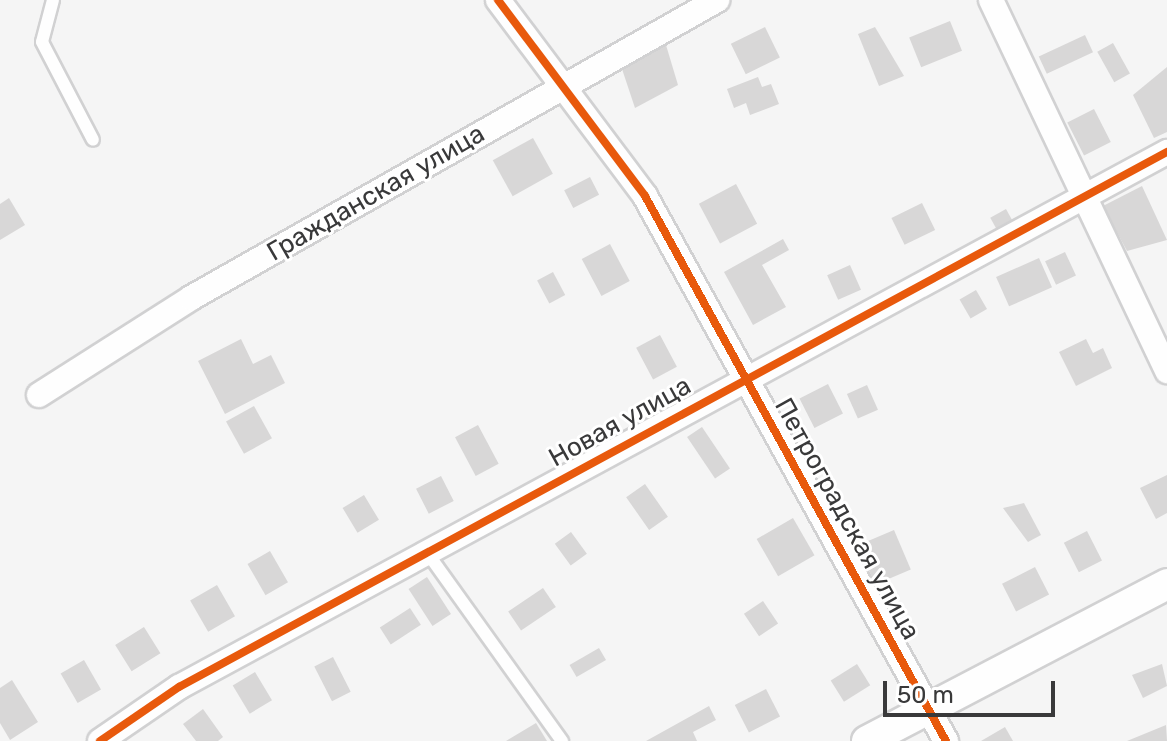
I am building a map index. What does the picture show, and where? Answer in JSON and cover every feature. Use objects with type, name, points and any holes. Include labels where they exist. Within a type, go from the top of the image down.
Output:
[{"type":"street","name":"Петроградская улица","points":[[498,0],[561,89],[645,196],[946,741]]},
{"type":"street","name":"Гражданская улица","points":[[39,395],[191,298],[717,0]]},
{"type":"street","points":[[991,0],[1167,371]]},
{"type":"street","name":"Новая улица","points":[[100,741],[179,687],[745,376],[1167,152]]},
{"type":"street","points":[[867,741],[1167,584]]},
{"type":"lane","points":[[53,0],[42,42],[93,140]]},
{"type":"lane","points":[[426,551],[562,741]]},
{"type":"building","points":[[950,21],[962,51],[921,67],[909,37]]},
{"type":"building","points":[[765,27],[780,58],[746,74],[731,44]]},
{"type":"building","points":[[875,27],[904,76],[879,86],[858,34]]},
{"type":"building","points":[[1085,35],[1093,52],[1047,74],[1039,57]]},
{"type":"building","points":[[1113,43],[1130,74],[1114,82],[1097,52]]},
{"type":"building","points":[[666,45],[678,85],[635,108],[622,69]]},
{"type":"building","points":[[1167,67],[1167,132],[1154,138],[1133,95]]},
{"type":"building","points":[[758,77],[762,87],[771,84],[779,104],[750,115],[746,103],[734,108],[727,89]]},
{"type":"building","points":[[1094,109],[1111,142],[1084,156],[1067,123]]},
{"type":"building","points":[[533,138],[553,174],[513,196],[493,160]]},
{"type":"building","points":[[590,177],[599,195],[573,208],[564,190]]},
{"type":"building","points":[[736,184],[757,224],[720,243],[699,204]]},
{"type":"building","points":[[1142,186],[1167,240],[1127,251],[1103,206]]},
{"type":"building","points":[[9,198],[25,225],[0,240],[0,204]]},
{"type":"building","points":[[922,203],[935,230],[905,245],[891,218]]},
{"type":"building","points":[[1006,209],[1015,225],[999,233],[990,218]]},
{"type":"building","points":[[783,239],[789,250],[762,265],[786,307],[753,325],[724,272]]},
{"type":"building","points":[[610,244],[630,281],[601,296],[582,259]]},
{"type":"building","points":[[1065,252],[1076,276],[1056,285],[1045,261]]},
{"type":"building","points":[[1039,258],[1052,287],[1009,306],[996,277]]},
{"type":"building","points":[[850,265],[861,290],[838,300],[827,275]]},
{"type":"building","points":[[553,272],[565,295],[549,303],[537,280]]},
{"type":"building","points":[[976,290],[987,309],[971,319],[960,300]]},
{"type":"building","points":[[660,335],[677,367],[653,379],[636,348]]},
{"type":"building","points":[[241,339],[253,364],[271,355],[285,383],[225,414],[198,361]]},
{"type":"building","points":[[1086,339],[1093,353],[1103,348],[1112,368],[1076,386],[1059,352]]},
{"type":"building","points":[[828,384],[843,413],[814,428],[799,399]]},
{"type":"building","points":[[867,385],[878,410],[858,419],[847,394]]},
{"type":"building","points":[[254,406],[272,438],[244,454],[226,422]]},
{"type":"building","points":[[478,425],[499,464],[476,476],[455,437]]},
{"type":"building","points":[[702,427],[730,468],[715,479],[687,437]]},
{"type":"building","points":[[1167,475],[1167,513],[1156,519],[1140,488]]},
{"type":"building","points":[[441,476],[454,501],[429,514],[416,489]]},
{"type":"building","points":[[645,484],[668,517],[649,530],[626,497]]},
{"type":"building","points":[[364,495],[379,520],[358,533],[343,508]]},
{"type":"building","points":[[1024,503],[1041,535],[1028,542],[1003,508]]},
{"type":"building","points":[[793,518],[814,555],[778,576],[757,539]]},
{"type":"building","points":[[894,530],[911,570],[875,585],[858,545]]},
{"type":"building","points":[[1087,531],[1102,560],[1079,572],[1064,543]]},
{"type":"building","points":[[571,532],[587,554],[571,566],[555,544]]},
{"type":"building","points":[[270,551],[288,582],[265,595],[247,564]]},
{"type":"building","points":[[1035,567],[1049,595],[1016,611],[1002,584]]},
{"type":"building","points":[[427,577],[451,614],[433,626],[409,589]]},
{"type":"building","points":[[217,585],[235,616],[208,632],[190,600]]},
{"type":"building","points":[[543,588],[556,607],[521,631],[508,611]]},
{"type":"building","points":[[763,601],[778,623],[759,636],[744,614]]},
{"type":"building","points":[[410,608],[421,625],[391,644],[380,628]]},
{"type":"building","points":[[144,627],[160,653],[132,671],[115,645]]},
{"type":"building","points":[[599,648],[606,660],[577,677],[570,665]]},
{"type":"building","points":[[333,657],[351,692],[332,701],[314,667]]},
{"type":"building","points":[[84,660],[101,689],[78,703],[61,674]]},
{"type":"building","points":[[857,664],[870,685],[844,702],[831,680]]},
{"type":"building","points":[[1162,664],[1167,686],[1143,698],[1132,675]]},
{"type":"building","points":[[255,672],[272,700],[250,714],[233,685]]},
{"type":"building","points":[[12,680],[38,722],[10,740],[0,723],[0,688]]},
{"type":"building","points":[[766,689],[780,717],[749,733],[735,705]]},
{"type":"building","points":[[709,706],[716,720],[693,732],[697,741],[646,741]]},
{"type":"building","points":[[203,709],[223,737],[218,741],[196,741],[183,724]]},
{"type":"building","points":[[536,723],[547,741],[506,741]]},
{"type":"building","points":[[1166,725],[1167,741],[1127,741]]},
{"type":"building","points":[[1005,727],[1013,741],[981,741]]},
{"type":"cycle path","points":[[498,0],[645,196],[946,741]]},
{"type":"cycle path","points":[[100,741],[179,687],[1167,152]]}]
